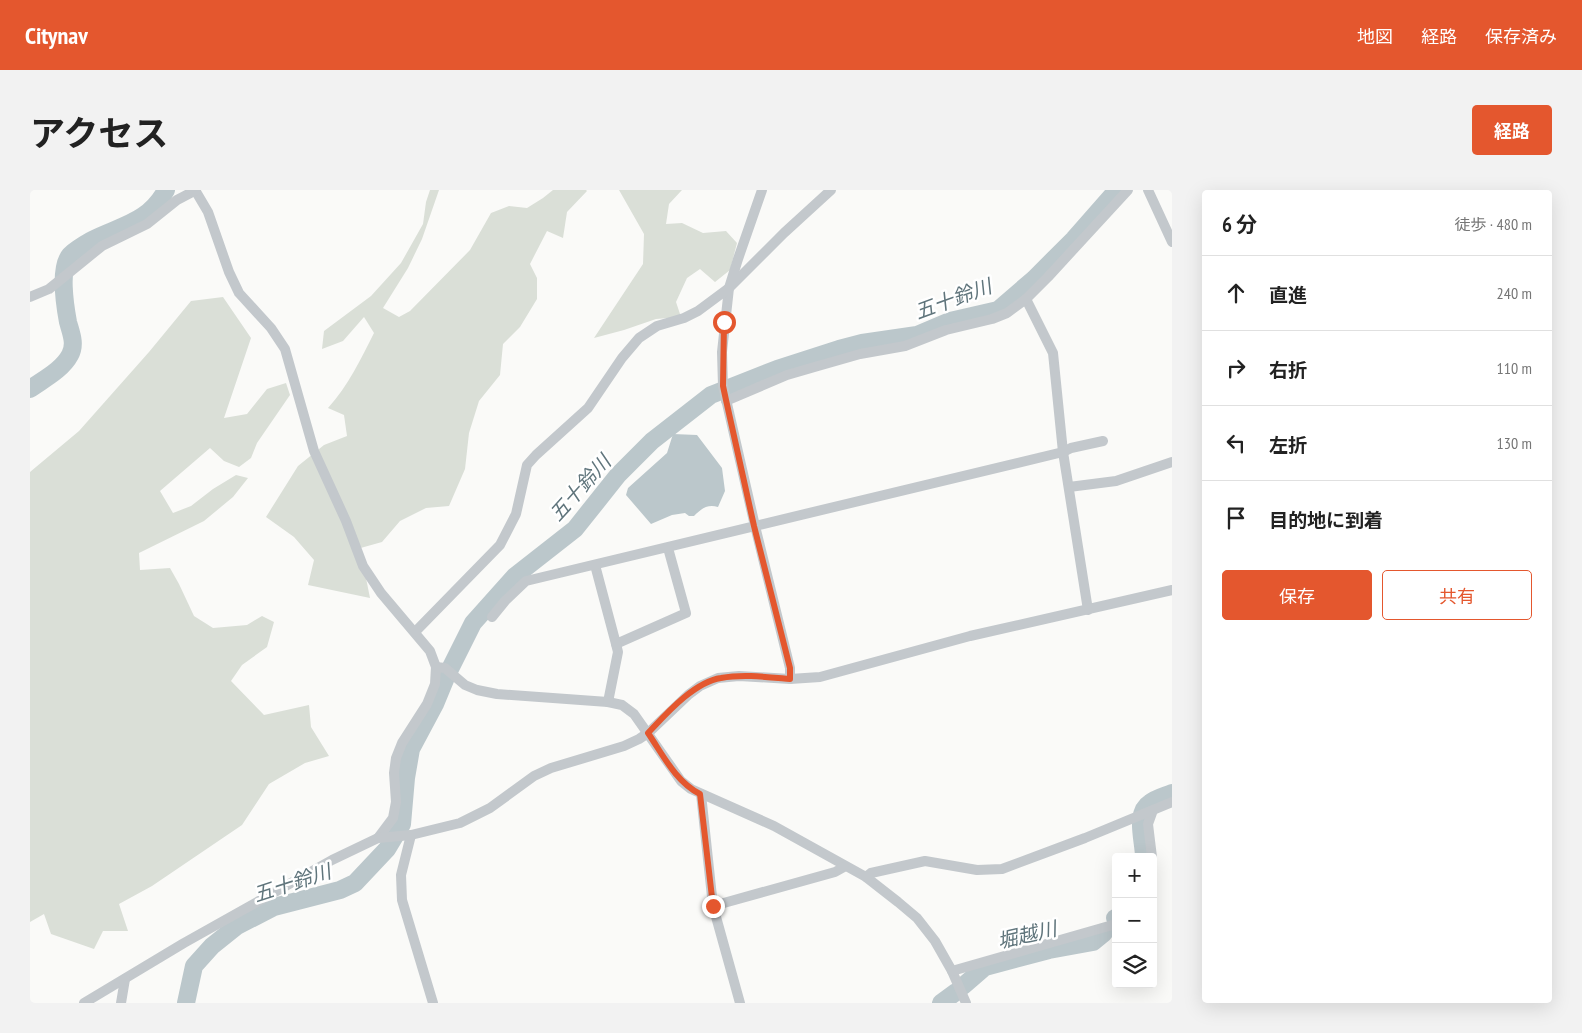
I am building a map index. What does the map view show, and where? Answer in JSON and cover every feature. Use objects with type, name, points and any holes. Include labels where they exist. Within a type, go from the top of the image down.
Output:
[{"type":"street","points":[[31,295],[49,289],[102,246],[147,224],[177,200],[195,190],[208,212],[229,272],[239,292],[270,328],[285,349],[314,450],[346,521],[363,566],[381,593],[415,632],[441,668],[465,685],[483,691],[608,702],[622,705],[634,714],[681,781],[691,789],[774,826],[866,878],[917,918],[935,941],[963,994]]},
{"type":"street","points":[[762,190],[729,288],[724,322],[724,394],[754,526],[790,668],[790,679]]},
{"type":"street","points":[[415,632],[500,545],[516,514],[527,465],[588,408],[622,358],[639,338],[657,326],[684,318],[729,288],[784,233],[831,190]]},
{"type":"street","points":[[724,394],[860,354],[905,346],[946,330],[1007,314],[1026,299],[1128,190]]},
{"type":"street","points":[[1148,190],[1172,242]]},
{"type":"street","points":[[1026,299],[1052,353],[1063,452],[1088,610]]},
{"type":"street","points":[[492,617],[505,601],[526,581],[1063,452],[1071,448],[1103,440]]},
{"type":"street","points":[[1069,488],[1116,481],[1172,462]]},
{"type":"street","points":[[616,644],[686,613],[668,548]]},
{"type":"street","points":[[595,565],[618,652],[608,702]]},
{"type":"street","points":[[84,1003],[332,860],[382,838],[407,835],[460,823],[490,808],[534,776],[551,768],[624,746],[648,733],[688,694],[718,678],[740,676],[790,679],[820,677],[970,636],[1172,590]]},
{"type":"street","points":[[382,838],[393,818],[396,802],[394,786],[396,758],[402,743],[427,704],[441,668]]},
{"type":"street","points":[[700,794],[713,906],[740,1003]]},
{"type":"street","points":[[866,878],[871,873],[925,861],[977,870],[1002,869],[1172,802]]},
{"type":"street","points":[[1145,814],[1152,853]]},
{"type":"street","points":[[407,835],[401,875],[402,900],[433,1003]]},
{"type":"street","points":[[713,906],[835,872],[844,867]]},
{"type":"street","points":[[952,971],[1112,925]]},
{"type":"street","points":[[121,1003],[125,979]]},
{"type":"shaded area","points":[[430,190],[439,190],[422,239],[408,268],[383,308],[399,317],[410,311],[470,250],[491,213],[509,206],[527,208],[553,190],[587,191],[567,212],[563,238],[547,231],[530,264],[537,278],[537,299],[520,327],[503,344],[500,375],[479,401],[469,433],[465,469],[449,506],[426,508],[400,521],[382,542],[357,549],[365,573],[370,598],[308,585],[314,560],[294,537],[266,517],[298,466],[324,445],[347,436],[344,415],[328,408],[348,381],[374,333],[364,317],[343,341],[322,349],[324,331],[371,296],[401,263],[423,224]]},
{"type":"shaded area","points":[[619,190],[682,190],[669,204],[666,224],[682,223],[703,233],[726,231],[737,243],[730,270],[715,282],[700,269],[687,278],[676,302],[681,317],[656,319],[594,338],[643,264],[644,234]]},
{"type":"shaded area","points":[[223,297],[251,338],[224,418],[247,414],[267,389],[286,383],[290,395],[257,443],[251,458],[239,467],[224,461],[210,448],[160,491],[173,513],[191,506],[213,489],[236,475],[248,478],[233,497],[204,521],[139,553],[140,570],[170,568],[194,616],[213,628],[247,625],[262,616],[274,622],[267,647],[242,665],[231,681],[264,715],[309,705],[311,727],[329,756],[305,763],[269,784],[242,825],[152,886],[119,904],[128,931],[103,931],[94,949],[51,934],[44,914],[30,922],[30,472],[79,431],[191,301]]},
{"type":"shaded area","points":[[673,434],[697,435],[722,468],[725,491],[718,507],[704,508],[694,516],[689,516],[685,513],[672,515],[651,524],[626,495],[628,488],[667,453]]},
{"type":"waterway","points":[[30,389],[58,370],[72,351],[72,338],[64,297],[65,269],[70,255],[92,240],[143,216],[159,201],[166,190]]},
{"type":"waterway","name":"五十鈴川","points":[[186,1003],[194,966],[212,946],[237,926],[274,907],[340,890],[355,883],[387,849],[402,824],[406,778],[411,749],[435,704],[473,623],[515,576],[575,529],[618,475],[652,441],[711,395],[777,369],[839,349],[862,343],[917,335],[950,321],[998,310],[1034,279],[1074,239],[1117,190]]},
{"type":"waterway","name":"堀越川","points":[[1144,853],[1141,828],[1142,813],[1152,801],[1172,793]]},
{"type":"waterway","name":"堀越川","points":[[963,986],[985,967],[1049,950],[1093,942],[1104,933]]},
{"type":"waterway","name":"堀越川","points":[[941,1003],[956,992]]},
{"type":"route","points":[[713,906],[700,794],[681,781],[648,733],[688,694],[718,678],[740,676],[790,679],[790,668],[754,526],[723,386],[722,352],[724,322]]}]
